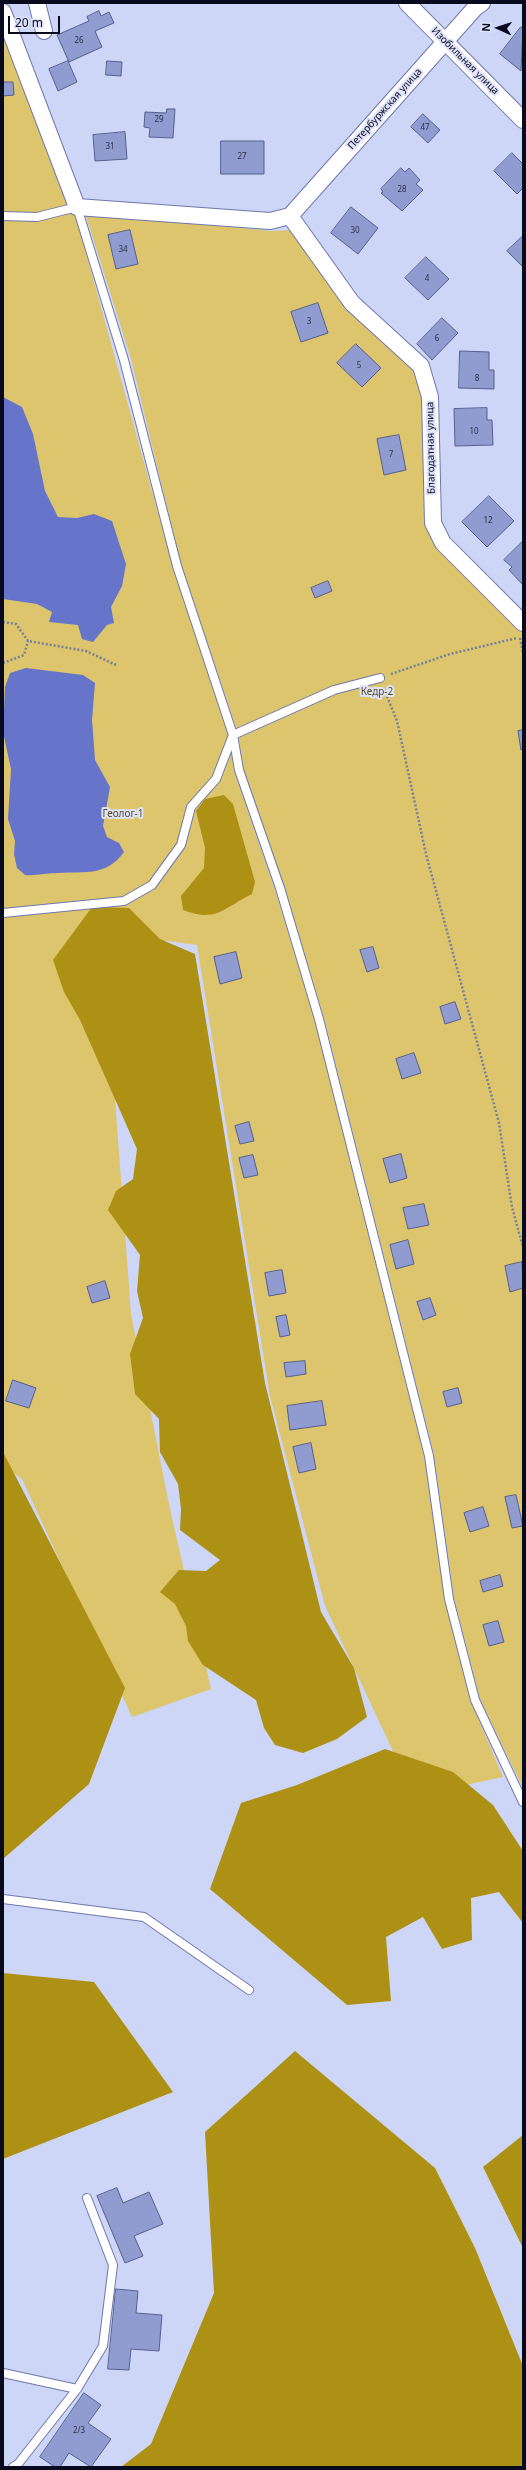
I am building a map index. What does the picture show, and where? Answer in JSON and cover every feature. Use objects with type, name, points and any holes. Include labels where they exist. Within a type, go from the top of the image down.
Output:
[{"type":"street","points":[[36,3],[44,31]]},
{"type":"street","name":"Изобильная улица","points":[[407,3],[523,120]]},
{"type":"street","name":"Петербуржская улица","points":[[290,216],[446,41],[482,3]]},
{"type":"street","points":[[3,12],[77,206],[270,221],[290,216]]},
{"type":"street","name":"Благодатная улица","points":[[290,216],[352,303],[421,366],[430,397],[433,523],[443,542],[521,630]]},
{"type":"lane","points":[[3,216],[37,217],[77,206],[124,360],[177,566],[233,734],[239,770],[280,888],[319,1019],[427,1448],[449,1599],[476,1700],[523,1802]]},
{"type":"lane","points":[[3,913],[124,901],[152,885],[181,845],[191,807],[216,779],[233,734],[334,690],[380,678]]},
{"type":"lane","points":[[3,1899],[144,1917],[249,1990]]},
{"type":"lane","points":[[13,2467],[18,2464],[77,2389],[103,2346],[113,2265],[87,2198]]},
{"type":"lane","points":[[3,2373],[77,2389]]},
{"type":"path","points":[[3,622],[16,624],[28,641],[86,651],[116,665]]},
{"type":"path","points":[[521,630],[523,634]]},
{"type":"path","points":[[521,630],[523,653]]},
{"type":"path","points":[[521,630],[380,678],[397,721],[426,854],[498,1123],[512,1207],[523,1247]]},
{"type":"path","points":[[3,663],[24,655],[28,641]]},
{"type":"green space","name":"Геолог-1","points":[[3,25],[74,210],[173,567],[229,737],[234,771],[275,890],[315,1021],[424,1456],[445,1599],[471,1702],[503,1777],[414,1796],[325,1606],[270,1396],[197,945],[93,931],[110,1032],[131,1314],[170,1509],[211,1689],[132,1717],[22,1479],[3,1466]]},
{"type":"green space","name":"Кедр-2","points":[[96,214],[272,231],[292,230],[346,308],[415,371],[423,398],[440,549],[523,632],[523,1788],[480,1699],[454,1598],[434,1455],[324,1018],[284,887],[243,770],[238,733],[181,565],[131,359],[86,216]]},
{"type":"shaded area","points":[[224,795],[233,804],[255,882],[252,894],[226,909],[212,914],[195,914],[183,910],[181,896],[204,868],[205,848],[196,811],[205,799]]},
{"type":"shaded area","points":[[92,907],[129,908],[160,939],[195,954],[265,1383],[321,1612],[354,1668],[367,1717],[337,1739],[303,1753],[275,1745],[264,1728],[256,1700],[203,1665],[188,1641],[186,1626],[175,1604],[160,1592],[179,1570],[206,1571],[220,1560],[180,1530],[181,1509],[178,1484],[160,1452],[159,1419],[135,1394],[130,1354],[143,1318],[137,1291],[140,1255],[108,1210],[116,1191],[133,1179],[137,1149],[80,1020],[64,992],[53,960]]},
{"type":"shaded area","points":[[3,1452],[125,1688],[89,1784],[3,1859]]},
{"type":"shaded area","points":[[385,1749],[453,1772],[493,1805],[523,1851],[523,1923],[499,1892],[471,1898],[472,1940],[442,1949],[423,1917],[386,1937],[391,2001],[347,2005],[210,1889],[241,1803],[297,1785]]},
{"type":"shaded area","points":[[3,1973],[94,1982],[173,2092],[3,2159]]},
{"type":"shaded area","points":[[295,2051],[435,2168],[475,2248],[523,2366],[523,2467],[121,2467],[151,2444],[214,2293],[205,2132]]},
{"type":"shaded area","points":[[523,2135],[523,2248],[483,2167]]},
{"type":"water","points":[[3,397],[22,407],[33,434],[45,491],[58,517],[77,518],[94,514],[112,521],[126,564],[122,586],[111,607],[114,623],[107,625],[93,642],[82,639],[78,625],[49,622],[52,612],[37,604],[3,599]]},
{"type":"water","points":[[26,668],[83,675],[95,683],[92,720],[95,760],[110,787],[103,826],[107,837],[119,843],[124,852],[110,866],[86,872],[29,875],[25,875],[17,868],[14,854],[15,841],[8,819],[11,769],[3,732],[5,687],[10,673]]},
{"type":"building","points":[[99,11],[101,16],[109,12],[114,23],[95,31],[102,47],[69,62],[57,35],[89,21],[87,17]]},
{"type":"building","points":[[521,27],[523,28],[521,71],[500,54]]},
{"type":"building","points":[[68,61],[77,82],[58,91],[49,69]]},
{"type":"building","points":[[107,61],[122,62],[121,76],[106,75]]},
{"type":"building","points":[[3,82],[13,82],[14,95],[3,96]]},
{"type":"building","points":[[167,109],[175,109],[173,138],[149,137],[150,128],[144,127],[145,112],[166,113]]},
{"type":"building","points":[[423,114],[440,130],[428,143],[411,127]]},
{"type":"building","points":[[125,132],[127,159],[95,161],[93,135]]},
{"type":"building","points":[[221,141],[264,141],[264,174],[221,174]]},
{"type":"building","points":[[512,153],[523,164],[523,188],[517,194],[494,171]]},
{"type":"building","points":[[401,168],[405,172],[409,168],[420,180],[416,184],[423,190],[402,211],[381,193],[383,192],[381,189]]},
{"type":"building","points":[[351,207],[378,228],[358,254],[331,233]]},
{"type":"building","points":[[130,230],[138,264],[116,269],[108,235]]},
{"type":"building","points":[[523,236],[523,267],[507,251]]},
{"type":"building","points":[[426,257],[449,279],[428,300],[405,278]]},
{"type":"building","points":[[318,303],[328,333],[301,342],[291,312]]},
{"type":"building","points":[[442,318],[458,333],[432,360],[417,344]]},
{"type":"building","points":[[356,344],[381,368],[362,387],[337,363]]},
{"type":"building","points":[[460,351],[489,352],[489,370],[494,370],[494,389],[459,388]]},
{"type":"building","points":[[487,408],[487,420],[492,420],[493,445],[455,446],[454,409]]},
{"type":"building","points":[[399,435],[406,470],[384,475],[377,439]]},
{"type":"building","points":[[489,496],[514,521],[487,547],[462,522]]},
{"type":"building","points":[[523,541],[523,585],[509,570],[512,567],[504,560]]},
{"type":"building","points":[[328,581],[332,591],[315,598],[311,588]]},
{"type":"building","points":[[523,730],[523,749],[521,750],[518,731]]},
{"type":"building","points":[[373,947],[379,968],[367,972],[360,950]]},
{"type":"building","points":[[236,952],[242,978],[220,984],[214,957]]},
{"type":"building","points":[[455,1002],[461,1019],[445,1024],[440,1007]]},
{"type":"building","points":[[414,1053],[421,1073],[402,1079],[396,1059]]},
{"type":"building","points":[[249,1122],[254,1141],[240,1144],[235,1126]]},
{"type":"building","points":[[401,1154],[407,1178],[390,1183],[383,1159]]},
{"type":"building","points":[[253,1155],[258,1175],[244,1178],[239,1158]]},
{"type":"building","points":[[424,1204],[429,1225],[408,1229],[403,1208]]},
{"type":"building","points":[[408,1240],[414,1264],[396,1269],[390,1245]]},
{"type":"building","points":[[522,1262],[523,1288],[510,1292],[505,1266]]},
{"type":"building","points":[[282,1270],[286,1293],[269,1296],[265,1273]]},
{"type":"building","points":[[105,1281],[110,1298],[92,1303],[87,1287]]},
{"type":"building","points":[[430,1298],[436,1315],[423,1320],[417,1302]]},
{"type":"building","points":[[286,1315],[290,1335],[280,1337],[276,1317]]},
{"type":"building","points":[[305,1361],[306,1374],[286,1377],[284,1363]]},
{"type":"building","points":[[13,1380],[36,1388],[29,1408],[6,1401]]},
{"type":"building","points":[[458,1388],[462,1403],[447,1407],[443,1392]]},
{"type":"building","points":[[322,1401],[326,1425],[290,1430],[287,1406]]},
{"type":"building","points":[[311,1443],[316,1469],[299,1473],[293,1447]]},
{"type":"building","points":[[516,1495],[523,1526],[512,1528],[505,1497]]},
{"type":"building","points":[[483,1507],[489,1526],[470,1532],[464,1513]]},
{"type":"building","points":[[500,1575],[503,1586],[483,1592],[480,1581]]},
{"type":"building","points":[[498,1621],[504,1642],[489,1646],[483,1625]]},
{"type":"building","points":[[117,2188],[123,2203],[149,2192],[163,2224],[134,2236],[143,2256],[125,2263],[97,2196]]},
{"type":"building","points":[[116,2289],[138,2291],[136,2313],[162,2315],[159,2351],[131,2349],[129,2370],[108,2369]]},
{"type":"building","points":[[84,2393],[101,2405],[88,2423],[111,2439],[91,2467],[69,2453],[60,2467],[55,2467],[40,2457]]}]
